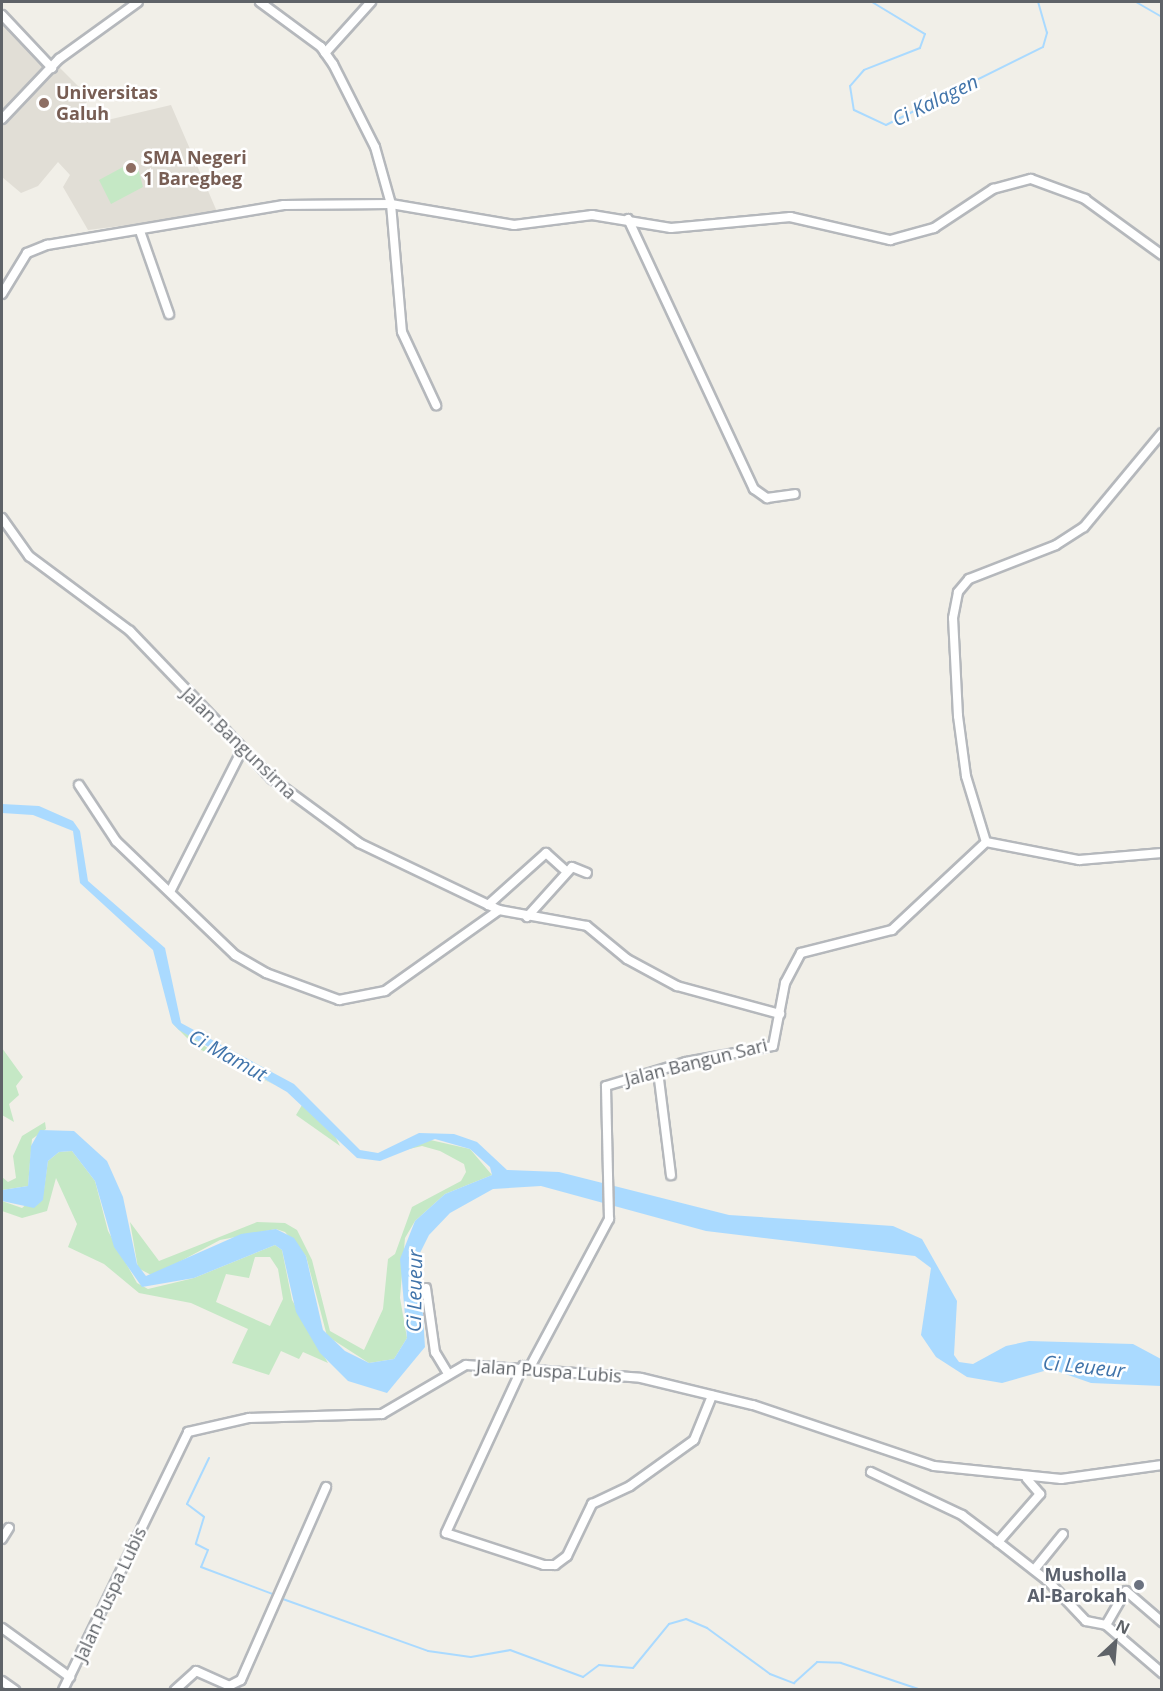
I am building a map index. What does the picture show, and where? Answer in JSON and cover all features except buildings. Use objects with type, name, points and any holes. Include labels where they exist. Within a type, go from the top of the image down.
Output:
[{"type":"street","points":[[2,119],[52,68],[138,2]]},
{"type":"street","points":[[325,53],[371,2]]},
{"type":"street","points":[[264,3],[325,53],[375,147],[391,204],[402,332],[436,405]]},
{"type":"street","points":[[2,15],[52,68]]},
{"type":"street","points":[[2,294],[24,256],[51,245],[285,205],[391,204],[514,225],[592,215],[628,219],[672,228],[790,217],[890,240],[934,228],[993,189],[1031,179],[1085,199],[1161,255]]},
{"type":"street","points":[[628,219],[754,489],[767,498],[795,494]]},
{"type":"street","points":[[140,231],[169,314]]},
{"type":"street","points":[[1161,433],[1084,526],[1056,545],[969,579],[957,592],[953,618],[958,716],[966,776],[987,842],[1079,860],[1161,853]]},
{"type":"street","name":"Jalan Bangunsirna","points":[[2,518],[29,556],[130,631],[242,750],[289,793],[359,843],[499,910],[527,917],[587,926],[627,959],[677,986],[780,1014]]},
{"type":"street","points":[[171,890],[242,750]]},
{"type":"street","points":[[79,785],[117,841],[249,964],[347,1001],[386,991],[499,910]]},
{"type":"street","name":"Jalan Bangun Sari","points":[[527,1366],[610,1212],[605,1089],[658,1071],[770,1047],[788,975],[801,953],[892,930],[987,842]]},
{"type":"street","points":[[488,905],[546,853],[567,872]]},
{"type":"street","points":[[527,917],[573,867],[587,873]]},
{"type":"street","points":[[658,1071],[671,1175]]},
{"type":"street","points":[[426,1288],[435,1352],[448,1374]]},
{"type":"street","name":"Jalan Puspa Lubis","points":[[64,1689],[188,1432],[249,1418],[382,1414],[448,1374],[472,1364],[527,1366],[641,1378],[712,1396],[908,1460],[1027,1479],[1087,1479],[1161,1465]]},
{"type":"street","points":[[527,1366],[446,1533],[544,1565],[555,1565],[567,1556],[592,1504],[630,1486],[694,1440],[712,1396]]},
{"type":"street","points":[[871,1472],[962,1515],[1034,1570],[1086,1621],[1106,1625],[1161,1673]]},
{"type":"street","points":[[998,1542],[1039,1495],[1027,1479]]},
{"type":"street","points":[[175,1689],[195,1671],[229,1686],[241,1680],[326,1487]]},
{"type":"street","points":[[2,1539],[9,1528]]},
{"type":"street","points":[[1034,1570],[1064,1534]]},
{"type":"street","points":[[1106,1625],[1125,1591],[1161,1622]]},
{"type":"street","points":[[2,1628],[70,1677]]},
{"type":"street","points":[[2,1681],[15,1689]]},
{"type":"shaded area","points":[[2,10],[90,98],[83,107],[99,122],[171,105],[218,214],[88,230],[63,187],[70,175],[58,162],[38,186],[21,193],[2,177]]},
{"type":"green space","points":[[136,160],[143,187],[111,204],[99,180]]},
{"type":"green space","points":[[172,1023],[216,1054],[275,1085],[197,1048]]},
{"type":"green space","points":[[2,1048],[23,1077],[16,1086],[19,1095],[9,1104],[14,1122],[2,1115]]},
{"type":"green space","points":[[302,1105],[332,1130],[340,1146],[296,1115]]},
{"type":"green space","points":[[45,1122],[46,1129],[32,1139],[28,1186],[2,1190],[2,1177],[8,1182],[16,1178],[13,1156],[22,1136]]},
{"type":"green space","points":[[426,1139],[470,1149],[492,1175],[445,1194],[415,1221],[405,1238],[400,1298],[407,1338],[394,1359],[369,1363],[327,1336],[306,1256],[285,1232],[276,1229],[220,1240],[153,1276],[138,1268],[130,1222],[159,1261],[257,1222],[285,1223],[297,1230],[312,1260],[330,1331],[364,1350],[383,1309],[388,1259],[395,1254],[412,1207],[461,1181],[466,1172],[464,1164],[440,1151],[422,1146],[405,1150]]},
{"type":"green space","points":[[72,1151],[95,1181],[108,1231],[137,1283],[148,1289],[194,1278],[275,1245],[282,1250],[292,1300],[328,1363],[303,1352],[299,1359],[281,1351],[269,1375],[232,1363],[248,1329],[191,1303],[139,1293],[104,1264],[68,1247],[77,1224],[56,1178],[47,1211],[22,1218],[2,1211],[2,1201],[22,1208],[44,1189],[48,1161],[59,1152]],"holes":[[[255,1257],[270,1257],[278,1269],[283,1299],[270,1326],[216,1302],[226,1274],[249,1278]]]},
{"type":"water","points":[[2,804],[39,806],[73,821],[80,831],[88,881],[165,948],[181,1023],[294,1084],[360,1150],[378,1153],[419,1133],[454,1134],[477,1142],[507,1170],[559,1172],[729,1215],[893,1226],[922,1239],[957,1301],[954,1355],[959,1362],[973,1364],[1006,1346],[1029,1341],[1133,1344],[1161,1359],[1161,1386],[1091,1383],[1051,1369],[1002,1383],[967,1377],[936,1357],[921,1335],[931,1268],[915,1256],[706,1231],[541,1186],[493,1189],[450,1213],[429,1235],[419,1255],[425,1347],[387,1393],[348,1381],[320,1353],[296,1312],[282,1250],[275,1245],[194,1278],[142,1287],[114,1247],[95,1181],[72,1151],[59,1152],[48,1161],[43,1200],[34,1208],[2,1201],[2,1190],[28,1186],[31,1146],[40,1130],[74,1131],[107,1161],[123,1197],[137,1264],[146,1276],[241,1234],[276,1229],[294,1238],[306,1256],[323,1330],[345,1351],[369,1363],[394,1359],[407,1338],[400,1259],[415,1221],[445,1194],[492,1175],[490,1167],[470,1149],[435,1139],[380,1161],[357,1158],[287,1092],[179,1030],[172,1023],[153,950],[80,883],[73,831],[33,815],[2,813]]},
{"type":"waterway","name":"Ci Kalagen","points":[[872,2],[925,34],[920,48],[864,70],[850,86],[854,110],[886,125],[1043,47],[1047,33],[1038,2]]},
{"type":"waterway","name":"Ci Kalagen","points":[[1136,2],[1162,17]]},
{"type":"waterway","points":[[209,1458],[187,1504],[204,1517],[196,1544],[208,1550],[201,1567],[275,1595]]},
{"type":"waterway","points":[[280,1598],[428,1651],[471,1657],[510,1650],[583,1677],[599,1665],[633,1668],[669,1624],[686,1619],[707,1628],[770,1674],[794,1683],[817,1662],[841,1663],[921,1690]]},
{"type":"place","name":"Universitas Galuh","points":[[44,103]]},
{"type":"place","name":"SMA Negeri 1 Baregbeg","points":[[131,168]]},
{"type":"place","name":"Musholla Al-Barokah","points":[[1139,1585]]},
{"type":"water label","name":"Ci Mamut","points":[[228,1055]]},
{"type":"water label","name":"Ci Leueur","points":[[414,1291]]},
{"type":"water label","name":"Ci Leueur","points":[[1084,1366]]}]
